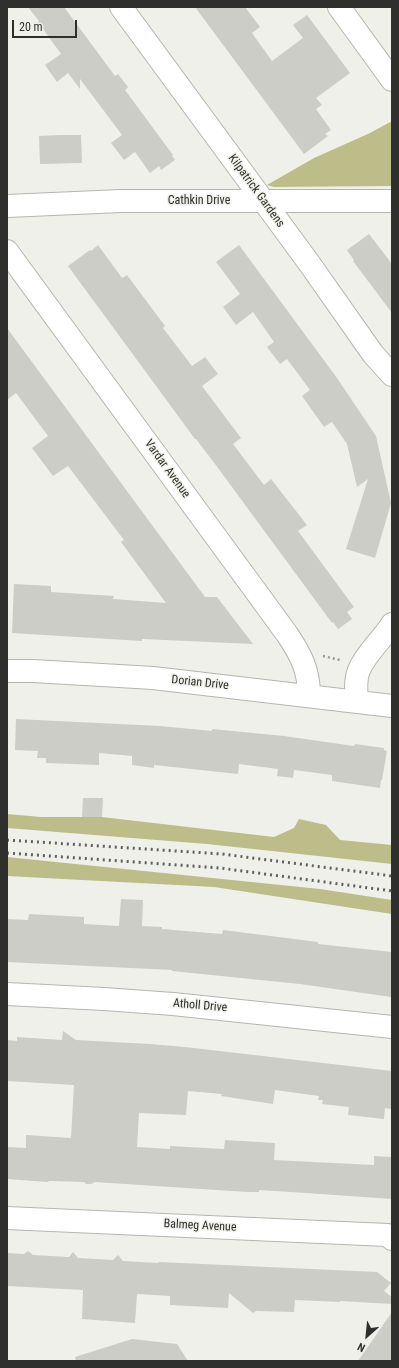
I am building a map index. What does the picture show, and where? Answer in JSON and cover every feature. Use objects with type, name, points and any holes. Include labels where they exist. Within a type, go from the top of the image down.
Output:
[{"type":"street","name":"Kilpatrick Gardens","points":[[121,7],[374,354],[392,375]]},
{"type":"street","points":[[339,7],[392,80]]},
{"type":"street","name":"Cathkin Drive","points":[[7,206],[121,201],[392,201]]},
{"type":"street","name":"Vardar Avenue","points":[[7,251],[300,654],[309,681],[309,695]]},
{"type":"street","points":[[357,701],[356,682],[358,670],[392,624]]},
{"type":"street","name":"Dorian Drive","points":[[7,672],[33,671],[153,678],[309,695],[392,706]]},
{"type":"street","name":"Atholl Drive","points":[[7,994],[173,1004],[392,1027]]},
{"type":"street","name":"Balmeg Avenue","points":[[7,1218],[388,1235],[392,1239]]},
{"type":"path","points":[[300,654],[318,655],[333,659],[352,661],[366,658]]},
{"type":"green space","points":[[392,121],[392,186],[274,187],[267,185],[314,158],[370,133]]},
{"type":"green space","points":[[7,814],[41,817],[102,817],[274,837],[294,828],[299,819],[326,825],[340,840],[392,845],[392,864],[207,844],[7,828]]},
{"type":"green space","points":[[7,857],[320,889],[392,900],[392,914],[214,887],[7,876]]},
{"type":"building","points":[[28,7],[64,7],[115,76],[118,74],[128,87],[125,90],[173,155],[172,156],[175,160],[161,170],[159,166],[150,173],[135,152],[124,160],[111,143],[122,135],[80,79],[80,89],[68,73],[57,82],[45,65],[61,54]]},
{"type":"building","points":[[195,7],[245,7],[260,27],[252,33],[272,61],[303,38],[293,25],[307,15],[350,73],[316,98],[322,105],[316,109],[331,130],[325,134],[328,136],[304,154]]},
{"type":"building","points":[[81,135],[82,163],[40,164],[39,136]]},
{"type":"building","points":[[369,234],[392,264],[392,313],[353,261],[354,260],[347,250]]},
{"type":"building","points":[[98,245],[122,278],[127,275],[165,326],[163,328],[192,366],[205,357],[218,374],[202,386],[241,438],[233,444],[264,485],[271,479],[307,525],[298,531],[354,607],[347,612],[352,619],[338,629],[195,439],[68,266]]},
{"type":"building","points":[[239,245],[337,378],[376,436],[391,503],[375,558],[346,549],[368,479],[357,487],[347,444],[332,422],[324,427],[302,396],[310,390],[287,359],[280,364],[267,347],[274,342],[253,312],[236,325],[223,307],[240,294],[216,262]]},
{"type":"building","points":[[7,328],[205,597],[217,597],[253,644],[142,639],[142,641],[12,633],[14,584],[51,586],[51,592],[114,596],[113,599],[166,603],[121,542],[124,540],[68,466],[53,476],[32,448],[48,436],[16,393],[7,400]]},
{"type":"building","points":[[16,719],[160,726],[212,731],[212,729],[284,736],[354,746],[355,744],[384,748],[384,750],[387,751],[380,788],[332,781],[332,775],[294,770],[293,778],[277,776],[278,769],[239,764],[238,774],[154,765],[154,768],[132,765],[132,756],[99,753],[99,765],[46,763],[46,758],[37,758],[38,751],[15,750]]},
{"type":"building","points":[[83,798],[103,798],[102,817],[82,817]]},
{"type":"building","points":[[121,899],[143,900],[142,926],[222,934],[223,930],[318,942],[318,944],[392,952],[391,997],[300,984],[172,970],[7,962],[7,919],[28,920],[29,914],[84,917],[84,924],[119,926]]},
{"type":"building","points":[[63,1031],[76,1040],[185,1047],[392,1071],[392,1109],[385,1108],[384,1119],[348,1115],[349,1107],[322,1104],[323,1100],[318,1100],[319,1096],[275,1090],[273,1104],[221,1096],[222,1094],[188,1091],[186,1115],[139,1113],[137,1147],[170,1149],[170,1146],[224,1149],[225,1140],[275,1143],[274,1160],[374,1165],[374,1156],[392,1157],[392,1199],[259,1190],[259,1192],[247,1192],[95,1182],[86,1184],[84,1182],[47,1182],[7,1179],[7,1147],[26,1148],[26,1135],[71,1138],[74,1085],[7,1081],[7,1040],[17,1041],[17,1037],[62,1040]]},
{"type":"building","points":[[28,1251],[33,1255],[69,1257],[73,1252],[78,1258],[113,1260],[118,1255],[123,1261],[377,1272],[391,1283],[384,1291],[392,1297],[392,1304],[295,1300],[294,1312],[256,1311],[253,1313],[229,1293],[228,1308],[170,1305],[170,1296],[137,1294],[135,1323],[82,1319],[83,1290],[7,1286],[7,1253],[24,1254]]},
{"type":"building","points":[[392,1312],[392,1361],[358,1361]]},
{"type":"building","points":[[132,1339],[177,1344],[188,1361],[76,1361],[75,1357]]},
{"type":"railway","points":[[7,840],[222,854],[392,876]]},
{"type":"railway","points":[[7,853],[220,868],[392,891]]}]
